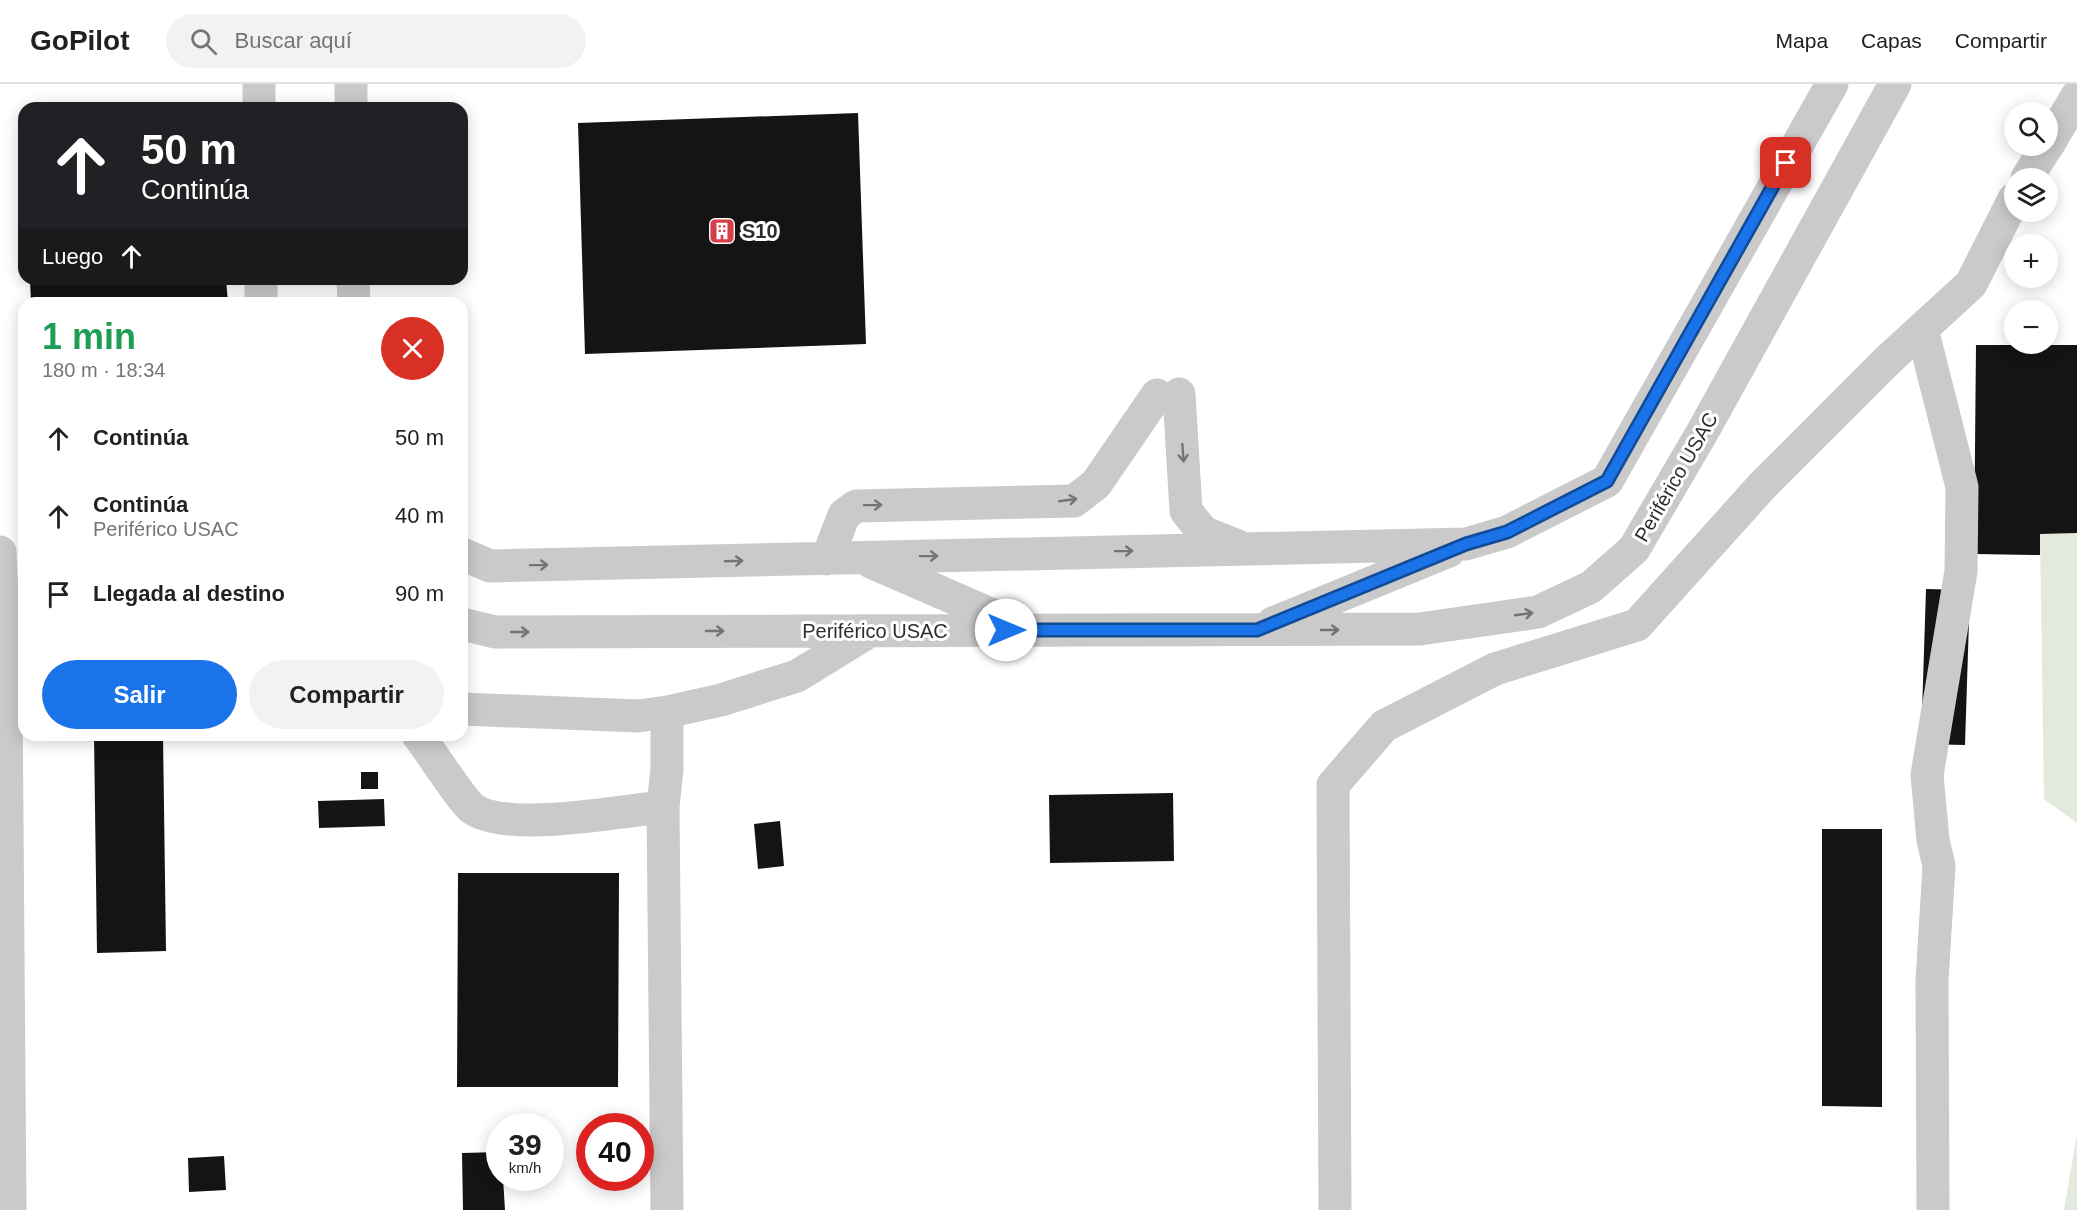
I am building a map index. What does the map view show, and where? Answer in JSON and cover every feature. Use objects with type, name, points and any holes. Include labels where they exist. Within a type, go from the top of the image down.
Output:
[{"type":"street","points":[[259,84],[259,102]]},
{"type":"street","points":[[351,84],[351,102]]},
{"type":"street","points":[[1257,630],[1466,544],[1507,532],[1607,481],[1832,84]]},
{"type":"street","name":"Periférico USAC","points":[[468,625],[495,632],[1420,629],[1538,612],[1591,587],[1634,549],[1704,431],[1895,84]]},
{"type":"street","points":[[2058,127],[2077,96]]},
{"type":"street","points":[[1335,1210],[1333,785],[1384,726],[1495,669],[1637,625],[1762,486],[1971,284],[2004,219]]},
{"type":"street","points":[[1922,329],[1962,487],[1961,571],[1927,775],[1933,840],[1939,866],[1932,981],[1934,1210]]},
{"type":"street","points":[[826,559],[844,515],[856,506],[1074,501],[1096,484],[1168,394],[1186,511],[1203,532],[1245,549]]},
{"type":"street","points":[[468,557],[490,566],[1466,544]]},
{"type":"street","points":[[0,552],[6,693],[10,1210]]},
{"type":"street","points":[[861,557],[1029,630]]},
{"type":"street","points":[[468,710],[638,716],[667,712],[721,700],[797,676],[870,631]]},
{"type":"street","points":[[667,712],[667,768],[663,807],[667,1210]]},
{"type":"street","points":[[422,741],[472,808],[502,820],[553,818],[663,807]]},
{"type":"shaded area","points":[[2077,533],[2077,823],[2044,799],[2040,534]]},
{"type":"shaded area","points":[[2077,1134],[2077,1210],[2064,1210]]},
{"type":"building","name":"S10","points":[[858,113],[866,344],[585,354],[578,123]]},
{"type":"building","points":[[30,285],[226,285],[228,297],[31,297]]},
{"type":"building","points":[[1976,345],[2004,345],[2004,354],[2058,354],[2058,345],[2077,345],[2077,533],[2040,534],[2040,555],[1974,554]]},
{"type":"building","points":[[1926,589],[1970,590],[1965,745],[1921,744]]},
{"type":"building","points":[[94,741],[163,741],[166,951],[97,953]]},
{"type":"building","points":[[361,772],[378,772],[378,789],[361,789]]},
{"type":"building","points":[[1173,793],[1174,861],[1050,863],[1049,795]]},
{"type":"building","points":[[384,799],[385,826],[319,828],[318,801]]},
{"type":"building","points":[[780,821],[784,866],[758,869],[754,824]]},
{"type":"building","points":[[1822,829],[1882,829],[1882,1107],[1822,1106]]},
{"type":"building","points":[[458,873],[619,873],[618,1087],[457,1087]]},
{"type":"building","points":[[486,1152],[486,1191],[504,1191],[505,1210],[463,1210],[462,1153]]},
{"type":"building","points":[[224,1156],[226,1190],[189,1192],[188,1158]]},
{"type":"place","name":"S10","points":[[722,231]]},
{"type":"route","points":[[1006,630],[1257,630],[1466,544],[1507,532],[1607,481],[1786,163]]}]
